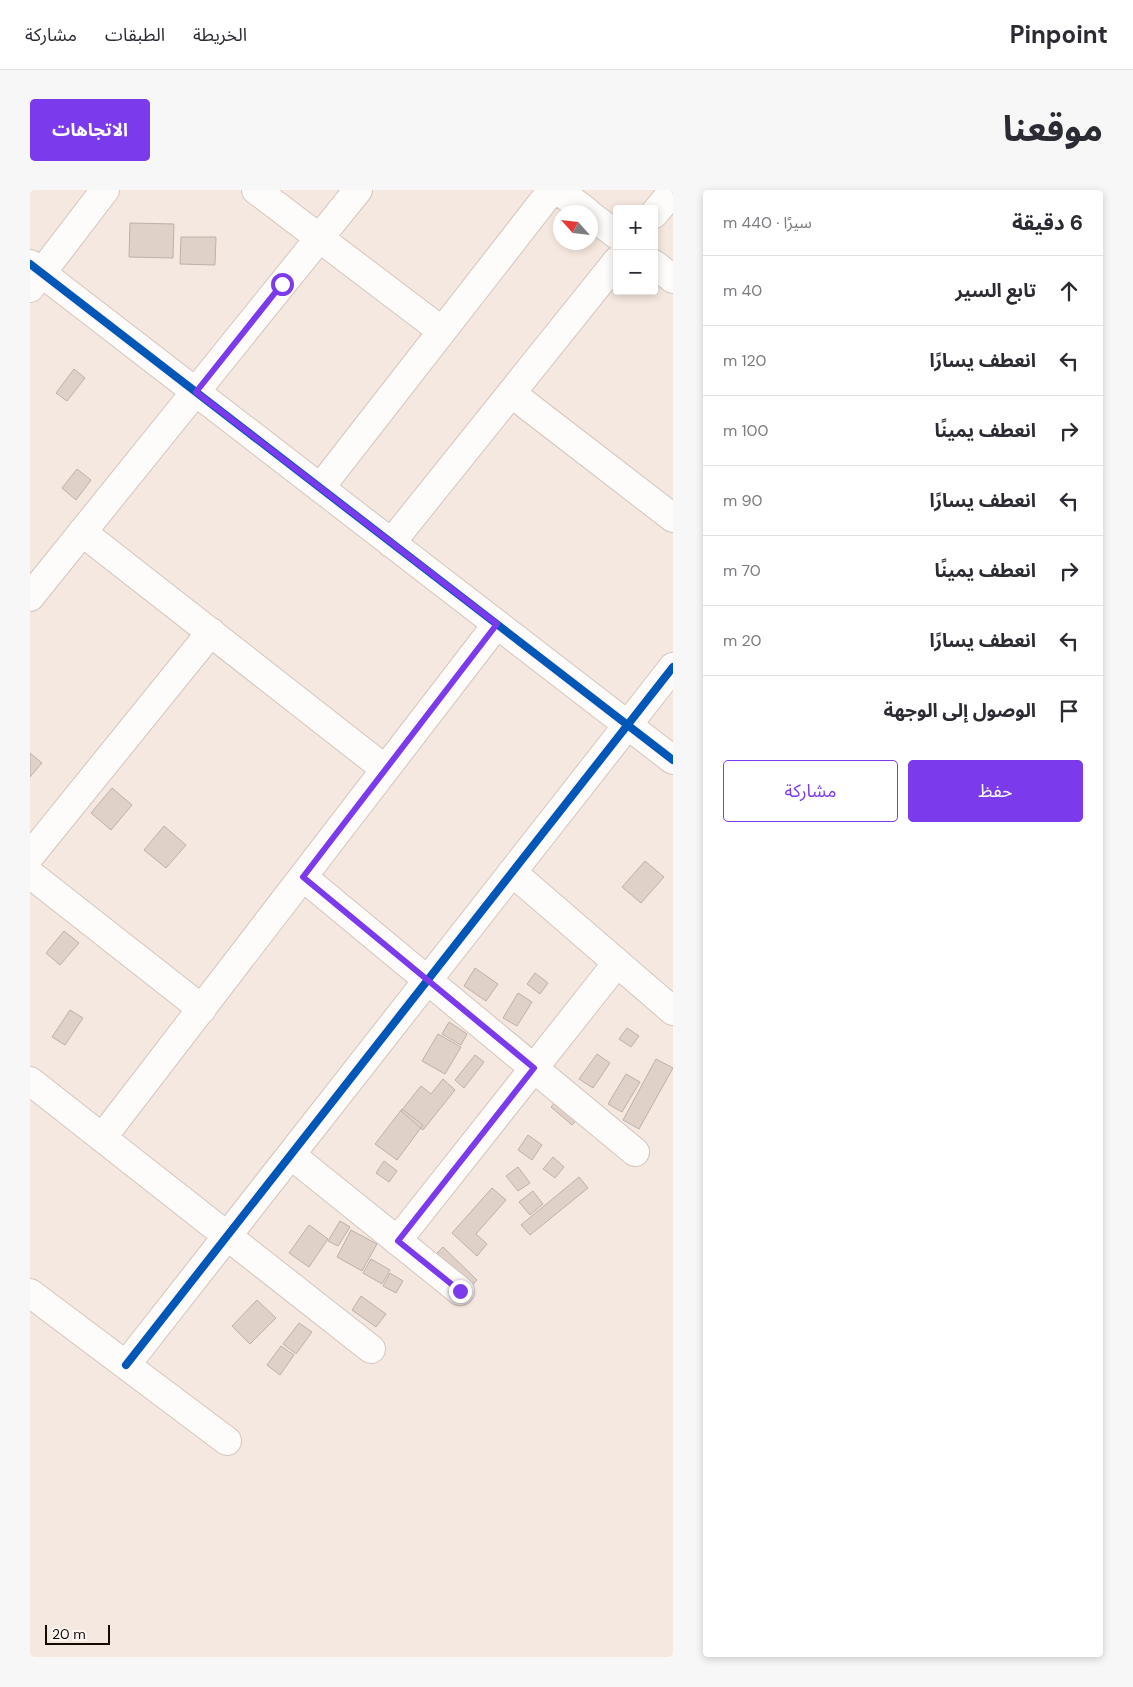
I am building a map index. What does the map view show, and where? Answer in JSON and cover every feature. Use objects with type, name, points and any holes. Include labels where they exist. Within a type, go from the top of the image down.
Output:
[{"type":"street","points":[[105,190],[34,275],[196,392],[673,760]]},
{"type":"street","points":[[256,190],[442,331]]},
{"type":"street","points":[[30,597],[358,190]]},
{"type":"street","points":[[320,488],[552,190]]},
{"type":"street","points":[[558,190],[578,205]]},
{"type":"street","points":[[658,209],[673,190]]},
{"type":"street","points":[[598,221],[613,232]]},
{"type":"street","points":[[391,543],[613,266]]},
{"type":"street","points":[[658,267],[673,279]]},
{"type":"street","points":[[511,393],[673,518]]},
{"type":"street","points":[[82,532],[385,769]]},
{"type":"street","points":[[102,1138],[497,624]]},
{"type":"street","points":[[30,856],[211,632]]},
{"type":"street","points":[[126,1365],[673,667]]},
{"type":"street","points":[[512,872],[673,1011]]},
{"type":"street","points":[[30,874],[202,1009]]},
{"type":"street","points":[[303,877],[635,1152]]},
{"type":"street","points":[[398,1241],[617,963]]},
{"type":"street","points":[[30,1081],[371,1349]]},
{"type":"street","points":[[291,1155],[460,1291]]},
{"type":"street","points":[[30,1293],[227,1441]]},
{"type":"building","points":[[130,223],[174,224],[173,258],[129,257]]},
{"type":"building","points":[[181,237],[216,237],[215,265],[180,264]]},
{"type":"building","points":[[74,369],[85,378],[67,401],[56,393]]},
{"type":"building","points":[[77,469],[91,480],[76,500],[62,488]]},
{"type":"building","points":[[30,753],[42,763],[30,777]]},
{"type":"building","points":[[112,788],[132,805],[111,830],[91,813]]},
{"type":"building","points":[[164,826],[186,845],[166,868],[144,850]]},
{"type":"building","points":[[645,861],[664,877],[641,903],[622,887]]},
{"type":"building","points":[[64,931],[79,943],[60,965],[46,953]]},
{"type":"building","points":[[475,968],[498,984],[486,1001],[464,986]]},
{"type":"building","points":[[535,973],[548,983],[540,994],[527,984]]},
{"type":"building","points":[[518,993],[532,1002],[517,1026],[503,1018]]},
{"type":"building","points":[[70,1010],[83,1018],[65,1045],[52,1037]]},
{"type":"building","points":[[449,1022],[467,1034],[461,1045],[442,1034]]},
{"type":"building","points":[[627,1028],[639,1036],[631,1047],[619,1039]]},
{"type":"building","points":[[438,1034],[461,1047],[445,1074],[422,1061]]},
{"type":"building","points":[[597,1054],[610,1063],[593,1088],[579,1079]]},
{"type":"building","points":[[475,1055],[484,1062],[464,1088],[455,1080]]},
{"type":"building","points":[[656,1059],[673,1068],[639,1129],[623,1120]]},
{"type":"building","points":[[626,1074],[640,1082],[622,1112],[608,1104]]},
{"type":"building","points":[[443,1079],[455,1090],[423,1130],[401,1111],[421,1086],[431,1094]]},
{"type":"building","points":[[561,1096],[582,1114],[572,1125],[551,1107]]},
{"type":"building","points":[[402,1109],[423,1125],[397,1160],[375,1144]]},
{"type":"building","points":[[528,1135],[542,1145],[532,1160],[518,1150]]},
{"type":"building","points":[[553,1157],[564,1167],[555,1178],[543,1169]]},
{"type":"building","points":[[384,1161],[397,1171],[389,1182],[376,1173]]},
{"type":"building","points":[[518,1167],[530,1183],[518,1191],[506,1176]]},
{"type":"building","points":[[579,1177],[588,1188],[530,1235],[521,1225]]},
{"type":"building","points":[[492,1188],[506,1200],[476,1234],[487,1244],[477,1256],[452,1233]]},
{"type":"building","points":[[533,1191],[543,1204],[530,1215],[519,1202]]},
{"type":"building","points":[[340,1221],[350,1227],[338,1246],[328,1241]]},
{"type":"building","points":[[309,1225],[328,1239],[309,1267],[289,1253]]},
{"type":"building","points":[[351,1230],[377,1244],[362,1271],[337,1257]]},
{"type":"building","points":[[443,1247],[477,1280],[467,1291],[433,1257]]},
{"type":"building","points":[[371,1259],[390,1270],[382,1284],[363,1273]]},
{"type":"building","points":[[390,1273],[403,1281],[396,1293],[383,1286]]},
{"type":"building","points":[[361,1296],[386,1314],[376,1327],[352,1310]]},
{"type":"building","points":[[257,1300],[276,1318],[250,1344],[232,1326]]},
{"type":"building","points":[[299,1323],[312,1332],[296,1354],[283,1344]]},
{"type":"building","points":[[281,1346],[294,1355],[280,1375],[267,1365]]},
{"type":"cycle path","points":[[30,264],[673,760]]},
{"type":"cycle path","points":[[126,1365],[673,667]]},
{"type":"route","points":[[282,284],[196,392],[497,624],[303,877],[534,1068],[398,1241],[460,1291]]}]
